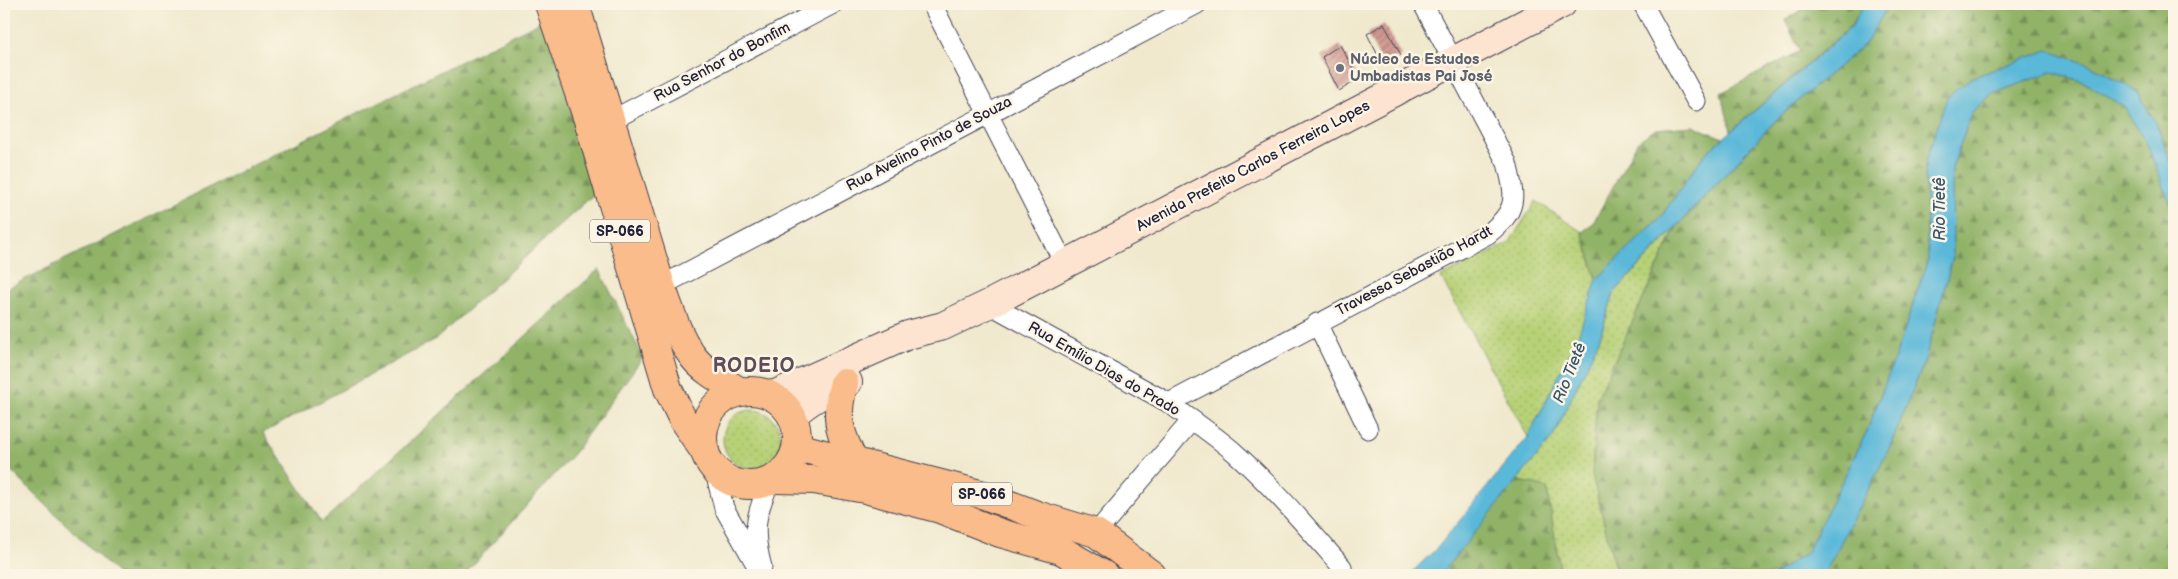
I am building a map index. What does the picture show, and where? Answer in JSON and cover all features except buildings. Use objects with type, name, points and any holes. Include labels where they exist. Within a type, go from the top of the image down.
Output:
[{"type":"main road","name":"SP-066","points":[[549,4],[588,120],[668,389],[683,420],[710,460]]},
{"type":"main road","name":"SP-066","points":[[575,4],[612,120],[661,286],[676,326],[691,356],[716,377],[741,392]]},
{"type":"main road","name":"Avenida Prefeito Carlos Ferreira Lopes","points":[[771,396],[908,335],[943,326],[989,304],[1562,4]]},
{"type":"main road","name":"Avenida Prefeito Carlos Ferreira Lopes","points":[[792,416],[804,405],[821,394],[889,364],[943,326]]},
{"type":"main road","points":[[844,383],[838,405],[838,426],[854,462]]},
{"type":"main road","points":[[756,391],[771,396],[783,404],[792,416],[796,427],[797,446],[790,465],[773,480],[755,486],[740,485],[726,478],[710,460],[705,429],[714,408],[726,398],[741,392],[756,391]]},
{"type":"main road","name":"SP-066","points":[[797,446],[984,495],[1037,515],[1096,532],[1152,575]]},
{"type":"main road","name":"SP-066","points":[[773,480],[814,480],[856,488],[940,509],[1000,533],[1061,550],[1104,575]]},
{"type":"street","name":"Rua Senhor do Bonfim","points":[[612,120],[833,4]]},
{"type":"street","points":[[932,4],[1065,265]]},
{"type":"street","name":"Rua Avelino Pinto de Souza","points":[[661,286],[988,112],[1197,4]]},
{"type":"street","name":"Travessa Sebastião Hardt","points":[[1169,403],[1488,234],[1505,220],[1513,204],[1512,184],[1506,163],[1423,4]]},
{"type":"street","points":[[1643,4],[1696,101]]},
{"type":"street","name":"Rua Emílio Dias do Prado","points":[[989,304],[1169,403],[1192,420],[1233,451],[1278,495],[1342,567]]},
{"type":"street","points":[[1317,324],[1368,429]]},
{"type":"street","points":[[1096,532],[1192,420]]},
{"type":"street","points":[[710,460],[724,508],[763,575]]},
{"type":"street","points":[[763,575],[755,530],[760,504],[773,480]]},
{"type":"green space","points":[[1811,4],[1864,4],[1852,25],[1731,131],[1721,93],[1800,51],[1785,20]]},
{"type":"green space","points":[[1889,4],[2174,4],[2174,169],[2159,130],[2138,92],[2090,65],[2048,51],[1971,78],[1925,163],[1928,259],[1896,355],[1867,431],[1807,552],[1774,575],[1617,575],[1592,474],[1597,398],[1676,228],[1778,118],[1866,43]]},
{"type":"green space","points":[[547,18],[593,195],[436,339],[263,433],[322,522],[599,269],[643,357],[574,453],[464,575],[118,575],[4,464],[4,290]]},
{"type":"green space","points":[[2052,72],[2084,82],[2124,107],[2146,142],[2174,212],[2174,557],[2171,575],[1824,575],[1889,449],[1925,360],[1953,257],[1952,168],[1972,112],[1992,94]]},
{"type":"green space","points":[[1693,126],[1723,138],[1704,155],[1660,218],[1597,279],[1582,232],[1592,225],[1638,141],[1656,129]]},
{"type":"green space","points":[[1536,201],[1582,232],[1597,279],[1577,339],[1528,437],[1441,277],[1509,243]]},
{"type":"green space","points":[[1676,228],[1597,398],[1592,474],[1617,575],[1561,575],[1555,547],[1517,480],[1553,437],[1599,340],[1614,293]]},
{"type":"green space","points":[[746,410],[758,410],[773,418],[781,433],[781,445],[773,460],[758,468],[746,468],[731,460],[723,445],[723,433],[731,418]]},
{"type":"green space","points":[[1517,480],[1547,488],[1561,575],[1440,575]]},
{"type":"water","name":"Rio Tietê","points":[[1864,4],[1889,4],[1866,43],[1778,118],[1614,293],[1599,340],[1553,437],[1440,575],[1409,575],[1438,547],[1528,437],[1577,339],[1597,279],[1660,218],[1704,155],[1852,26]]},
{"type":"water","name":"Rio Tietê","points":[[2048,50],[2090,65],[2138,92],[2159,130],[2174,169],[2174,212],[2146,142],[2124,107],[2084,82],[2052,72],[1992,94],[1972,112],[1952,168],[1953,257],[1925,360],[1889,449],[1824,575],[1774,575],[1807,552],[1867,431],[1896,355],[1928,259],[1925,163],[1947,97],[1971,78]]},
{"type":"place","name":"Núcleo de Estudos Umbadistas Pai José","points":[[1340,68]]},
{"type":"district","name":"RODEIO","points":[[754,366]]}]
